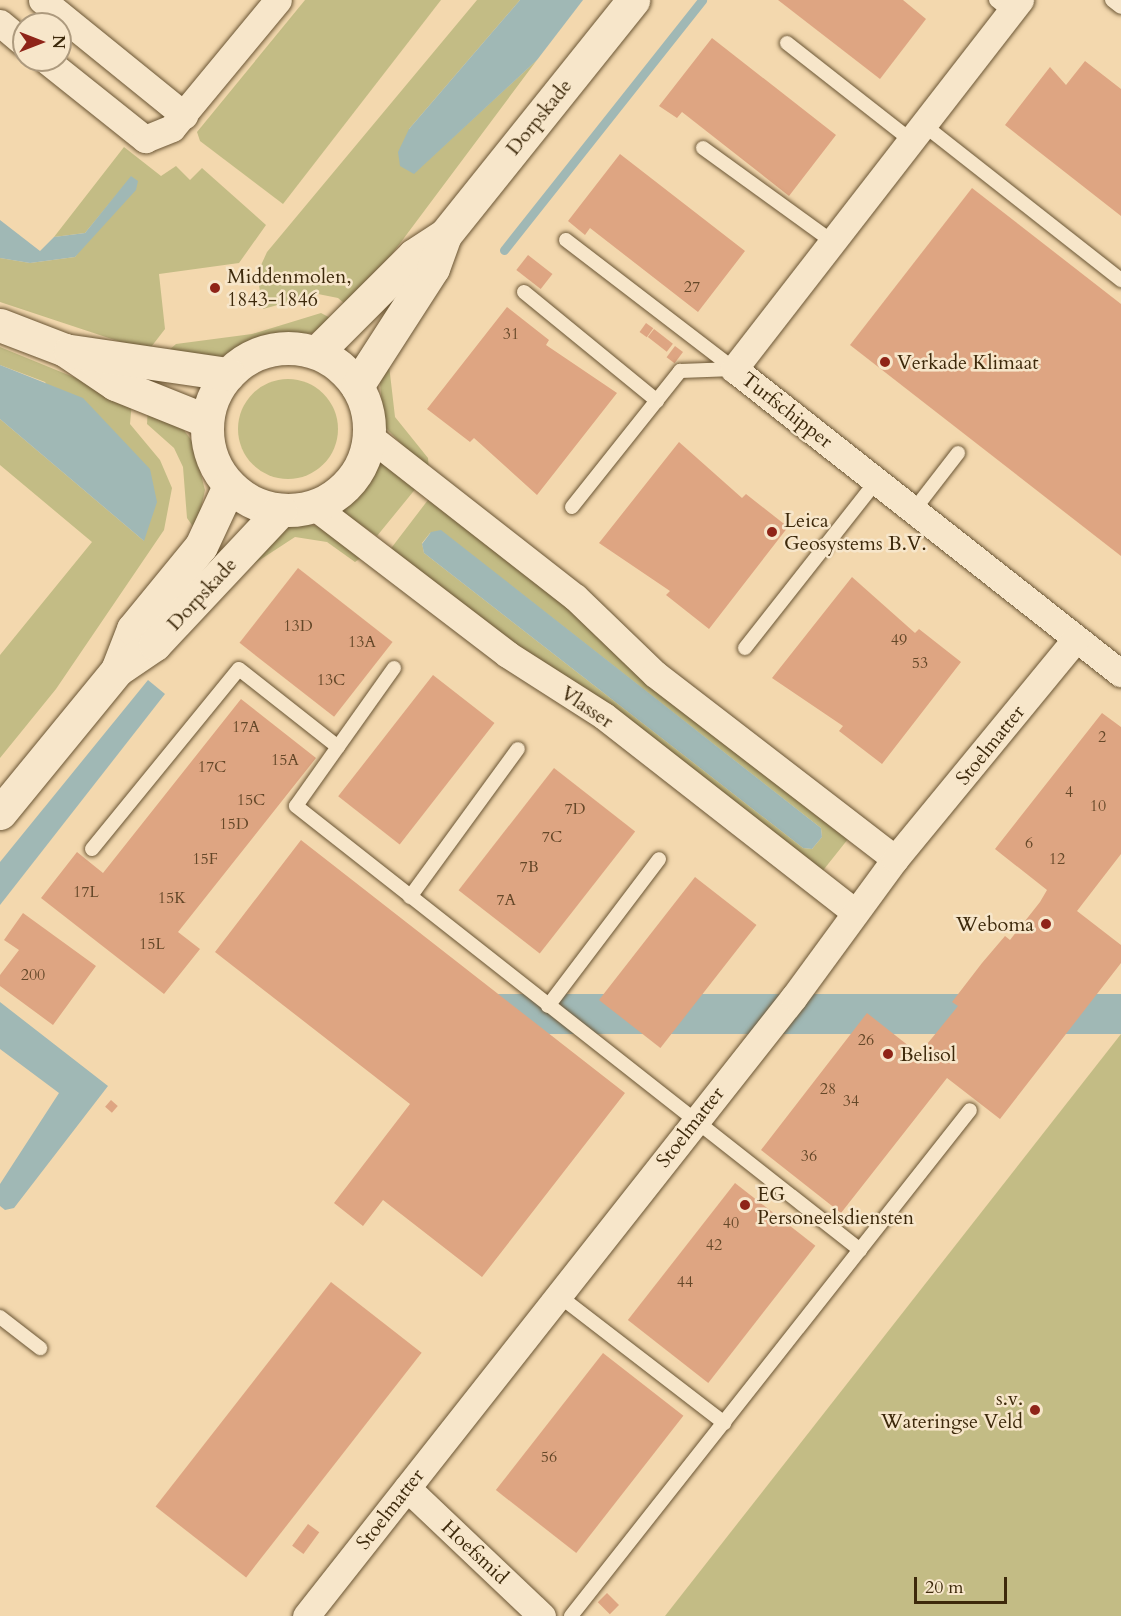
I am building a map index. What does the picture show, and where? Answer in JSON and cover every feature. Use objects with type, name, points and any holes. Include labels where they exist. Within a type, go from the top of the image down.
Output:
[{"type":"main road","name":"Dorpskade","points":[[317,352],[414,255],[445,235],[633,0]]},
{"type":"main road","name":"Dorpskade","points":[[357,386],[433,268],[445,235]]},
{"type":"main road","points":[[0,325],[65,350],[228,374]]},
{"type":"main road","points":[[65,350],[115,384],[207,421]]},
{"type":"main road","points":[[269,350],[317,352],[357,386],[368,410],[370,437],[361,467],[342,491],[315,507],[280,511],[244,498],[229,486],[215,467],[207,421],[228,374],[269,350]]},
{"type":"main road","name":"Dorpskade","points":[[117,670],[133,629],[201,546],[229,486]]},
{"type":"main road","name":"Dorpskade","points":[[0,813],[117,670],[155,644],[280,511]]},
{"type":"street","points":[[42,0],[184,115]]},
{"type":"street","points":[[61,72],[145,139],[172,128],[278,0]]},
{"type":"street","name":"Turfschipper","points":[[1009,4],[918,133],[734,369],[1121,673]]},
{"type":"street","points":[[0,23],[12,32]]},
{"type":"street","points":[[370,437],[575,597],[655,674],[895,859]]},
{"type":"street","name":"Vlasser","points":[[315,507],[507,654],[604,716],[855,912]]},
{"type":"street","name":"Stoelmatter","points":[[306,1616],[693,1122],[895,859],[1076,639]]},
{"type":"street","name":"Hoefsmid","points":[[407,1488],[542,1616]]},
{"type":"lane","points":[[1112,0],[1121,7]]},
{"type":"lane","points":[[787,43],[918,133],[1121,280]]},
{"type":"lane","points":[[704,148],[833,242]]},
{"type":"lane","points":[[567,240],[734,369]]},
{"type":"lane","points":[[524,292],[657,401]]},
{"type":"lane","points":[[572,507],[680,371],[734,369]]},
{"type":"lane","points":[[914,510],[958,453]]},
{"type":"lane","points":[[745,648],[876,480]]},
{"type":"lane","points":[[394,668],[296,806],[693,1122],[860,1250]]},
{"type":"lane","points":[[92,849],[240,669],[338,747]]},
{"type":"lane","points":[[410,897],[518,749]]},
{"type":"lane","points":[[548,1006],[659,859]]},
{"type":"lane","points":[[571,1616],[970,1110]]},
{"type":"lane","points":[[558,1295],[724,1423]]},
{"type":"lane","points":[[0,1317],[40,1348]]},
{"type":"shaded area","points":[[305,0],[441,0],[283,204],[200,141],[197,132]]},
{"type":"shaded area","points":[[477,0],[520,0],[409,129],[414,173],[537,60],[351,309],[338,298],[318,294],[263,309],[257,274],[267,252]]},
{"type":"shaded area","points":[[124,147],[161,176],[176,166],[190,180],[202,168],[266,225],[239,263],[159,274],[165,329],[148,351],[0,302],[0,258],[30,263],[75,257],[132,176],[85,233],[54,237]]},
{"type":"shaded area","points":[[321,313],[336,321],[312,333],[254,340],[217,359],[169,350],[176,344],[252,334]]},
{"type":"shaded area","points":[[0,347],[132,401],[130,424],[160,460],[172,488],[164,530],[56,689],[0,758],[0,655],[92,542],[0,465],[0,419],[144,541],[45,382],[0,365]]},
{"type":"shaded area","points":[[389,365],[395,417],[428,458],[429,472],[384,426],[379,373]]},
{"type":"shaded area","points":[[288,379],[307,382],[324,393],[335,410],[338,429],[335,448],[324,465],[307,476],[288,479],[269,476],[252,465],[241,448],[238,429],[241,410],[252,393],[269,382]]},
{"type":"shaded area","points":[[148,407],[180,425],[192,441],[205,490],[196,531],[187,518],[183,467],[174,448],[147,424]]},
{"type":"shaded area","points":[[375,454],[417,487],[377,536],[336,508],[367,475]]},
{"type":"shaded area","points":[[431,496],[848,839],[821,873],[389,551]],"holes":[[[441,531],[821,828],[822,837],[812,849],[803,848],[424,553],[422,543],[430,533]]]},
{"type":"shaded area","points":[[288,523],[320,526],[365,555],[355,562],[327,542],[295,537],[252,565]]},
{"type":"shaded area","points":[[1121,1034],[1121,1616],[665,1616]]},
{"type":"water","points":[[520,0],[583,0],[537,60],[414,174],[400,166],[398,152],[409,129]]},
{"type":"water","points":[[131,176],[138,181],[136,190],[75,257],[30,263],[0,258],[0,220],[40,251],[54,237],[85,233]]},
{"type":"water","points":[[0,365],[83,398],[150,469],[157,502],[144,541],[0,419]]},
{"type":"water","points":[[441,530],[821,828],[822,837],[812,849],[803,848],[424,553],[422,544],[431,532]]},
{"type":"water","points":[[148,680],[165,694],[0,905],[0,862]]},
{"type":"water","points":[[330,994],[1121,994],[1121,1034],[330,1034]]},
{"type":"water","points":[[0,1002],[108,1086],[14,1208],[5,1210],[0,1206],[0,1184],[59,1093],[0,1049]]},
{"type":"building","points":[[778,0],[903,0],[926,19],[880,79]]},
{"type":"building","points":[[712,38],[836,135],[789,196],[682,112],[677,118],[659,106]]},
{"type":"building","points":[[1085,61],[1121,89],[1121,216],[1005,125],[1050,67],[1066,85]]},
{"type":"building","points":[[620,154],[745,251],[698,312],[590,228],[585,235],[568,221]]},
{"type":"building","points":[[972,188],[1121,304],[1121,556],[850,345]]},
{"type":"building","points":[[528,255],[552,274],[541,289],[516,270]]},
{"type":"building","points":[[507,307],[549,340],[546,345],[617,393],[537,495],[474,438],[470,442],[427,409]]},
{"type":"building","points":[[646,323],[653,328],[647,337],[640,332]]},
{"type":"building","points":[[654,329],[673,344],[667,352],[648,337]]},
{"type":"building","points":[[675,346],[683,352],[675,363],[667,357]]},
{"type":"building","points":[[679,442],[742,498],[746,494],[788,527],[709,629],[666,595],[670,591],[599,543]]},
{"type":"building","points":[[298,568],[393,642],[334,717],[240,643]]},
{"type":"building","points":[[852,577],[915,633],[919,629],[961,662],[882,764],[839,731],[843,726],[772,678]]},
{"type":"building","points":[[433,675],[494,723],[400,844],[338,796]]},
{"type":"building","points":[[241,699],[316,758],[178,932],[200,949],[164,994],[41,898],[77,852],[103,873]]},
{"type":"building","points":[[1102,713],[1121,727],[1121,854],[1077,911],[1121,945],[1121,963],[1000,1119],[947,1078],[841,1213],[761,1150],[867,1013],[919,1054],[958,1006],[952,1002],[982,963],[1005,936],[1010,940],[1040,902],[1047,890],[995,849]]},
{"type":"building","points":[[554,768],[635,831],[540,954],[459,890]]},
{"type":"building","points":[[301,840],[625,1093],[482,1277],[383,1200],[363,1226],[334,1203],[410,1104],[215,952]]},
{"type":"building","points":[[695,877],[756,925],[660,1048],[599,1000]]},
{"type":"building","points":[[23,913],[96,966],[53,1025],[0,986],[0,975],[19,950],[4,940]]},
{"type":"building","points":[[111,1100],[118,1106],[112,1113],[105,1107]]},
{"type":"building","points":[[735,1183],[815,1246],[708,1383],[628,1320]]},
{"type":"building","points":[[331,1282],[422,1353],[246,1577],[156,1507]]},
{"type":"building","points":[[603,1353],[683,1416],[576,1553],[496,1490]]},
{"type":"building","points":[[308,1524],[319,1532],[303,1554],[292,1546]]},
{"type":"building","points":[[607,1593],[619,1605],[610,1614],[598,1602]]},
{"type":"waterway","points":[[504,250],[702,0]]},
{"type":"place","name":"Middenmolen, 1843-1846","points":[[215,288]]},
{"type":"place","name":"Verkade Klimaat","points":[[885,362]]},
{"type":"place","name":"Leica Geosystems B.V.","points":[[772,532]]},
{"type":"place","name":"Weboma","points":[[1046,924]]},
{"type":"place","name":"Belisol","points":[[888,1054]]},
{"type":"place","name":"EG Personeelsdiensten","points":[[745,1205]]},
{"type":"place","name":"s.v. Wateringse Veld","points":[[1035,1410]]}]
